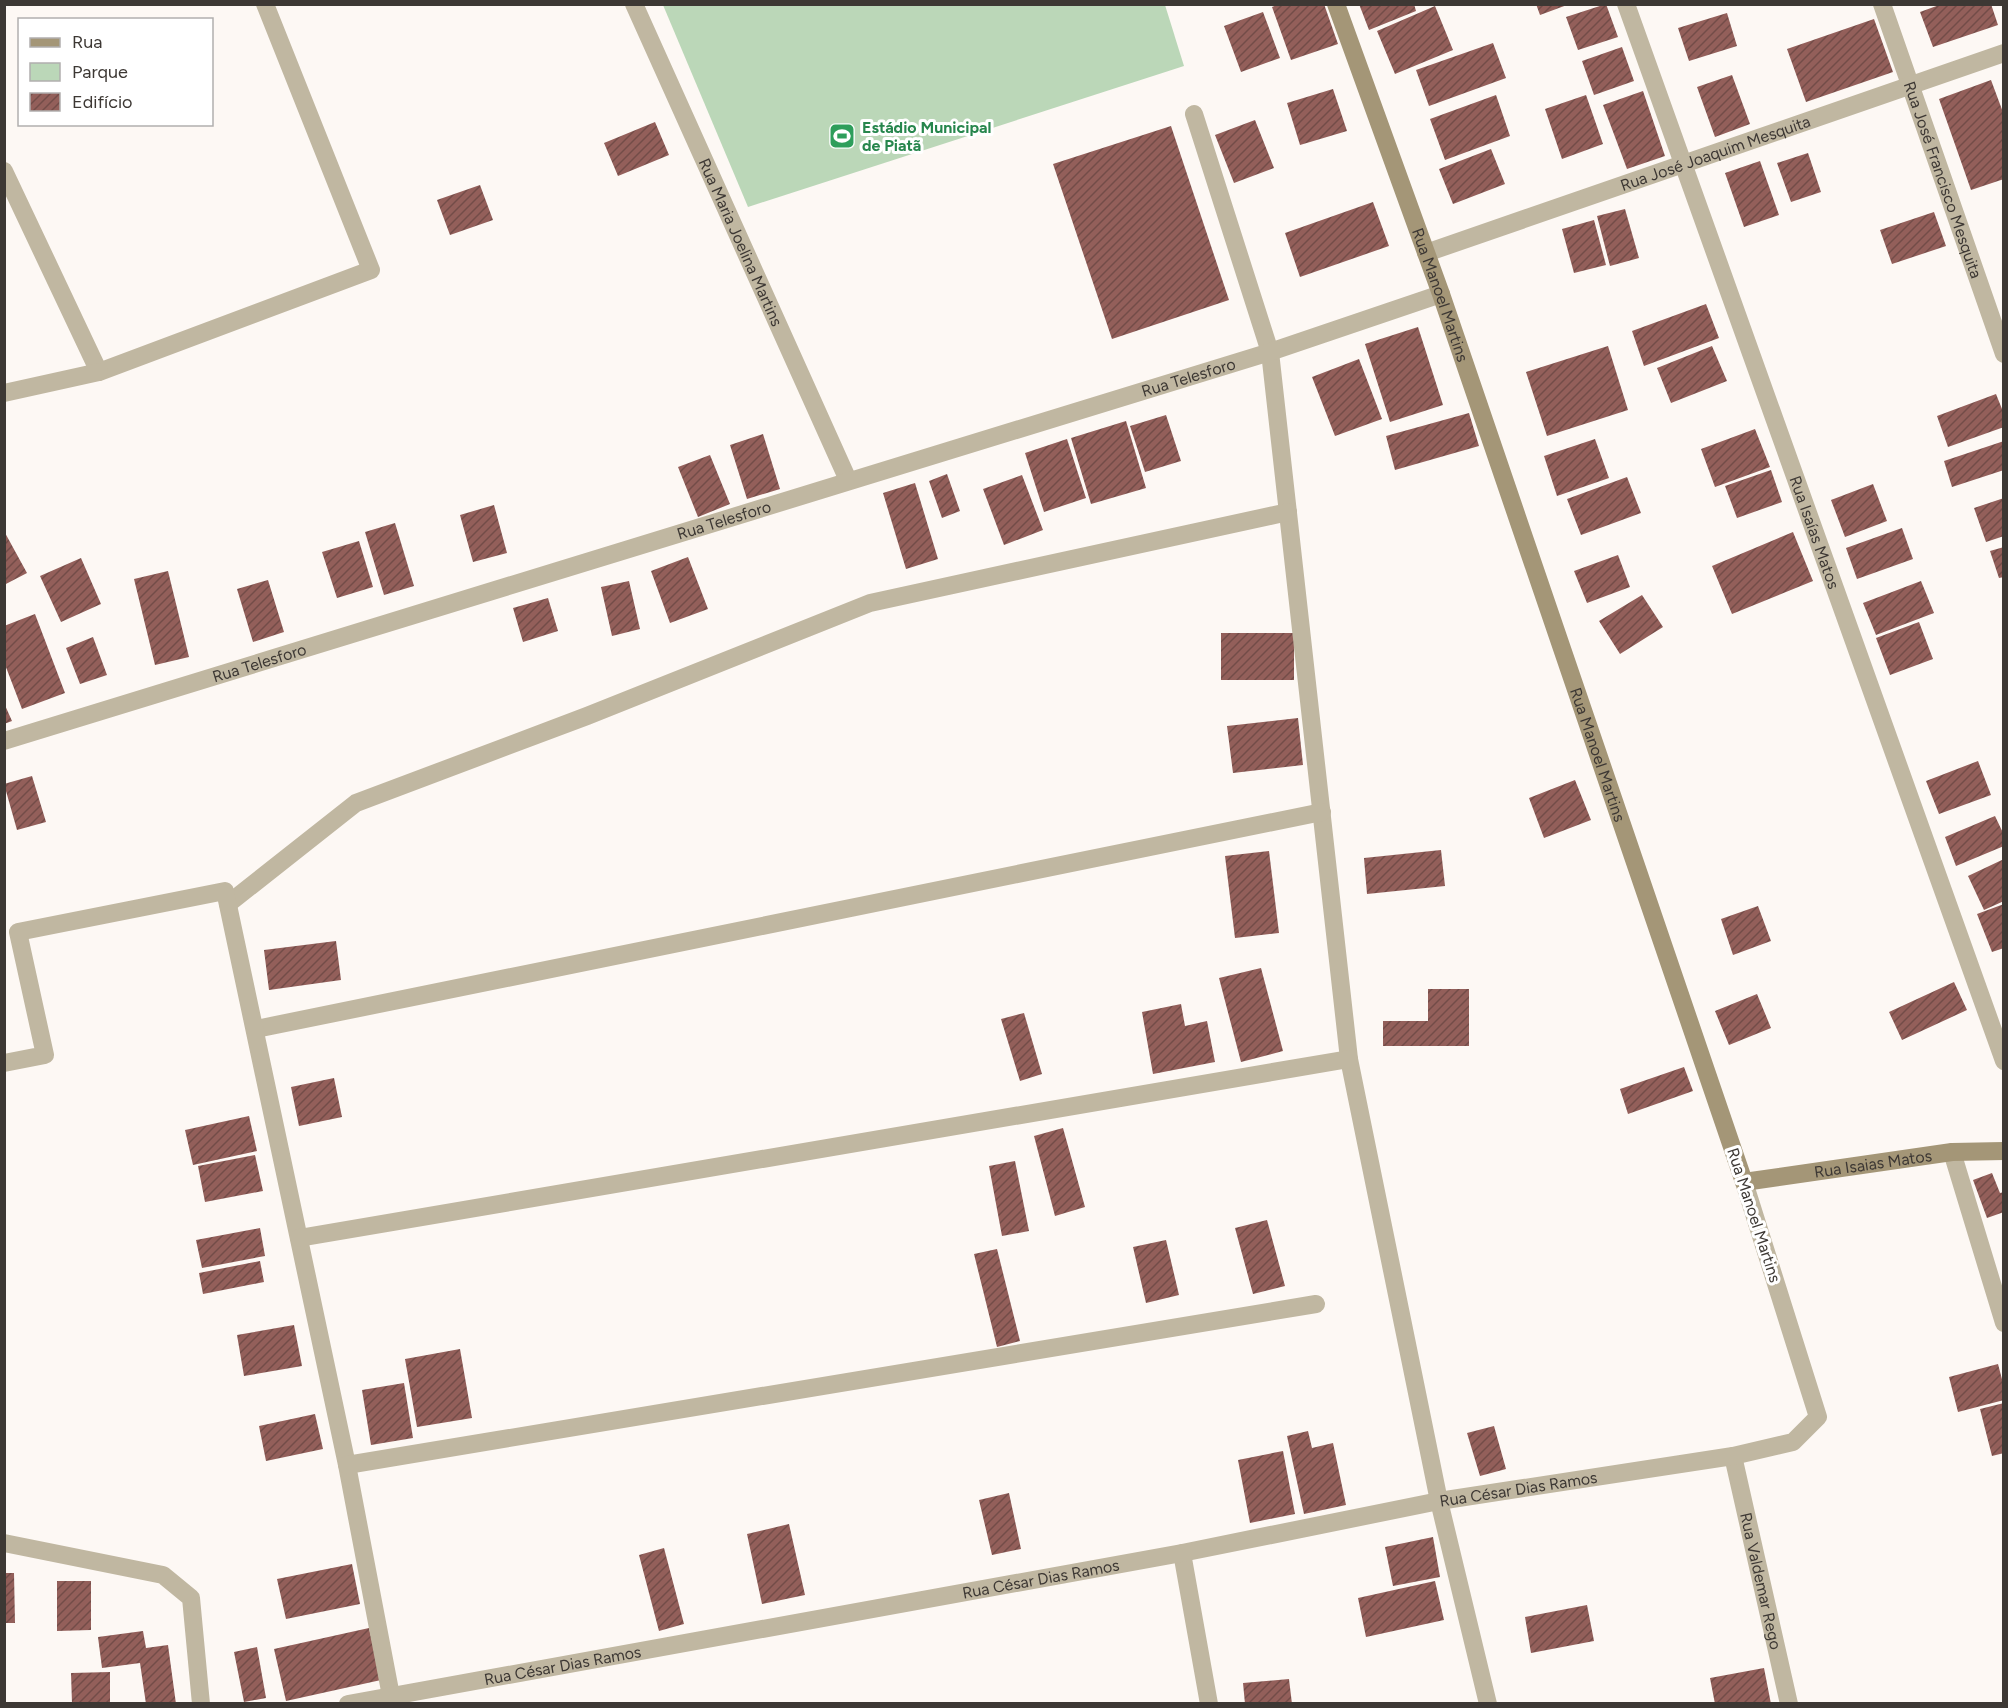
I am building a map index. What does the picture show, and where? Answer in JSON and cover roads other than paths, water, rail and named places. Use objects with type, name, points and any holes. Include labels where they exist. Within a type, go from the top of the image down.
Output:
[{"type":"street","points":[[4,393],[99,372],[371,270],[265,4]]},
{"type":"street","name":"Rua Maria Joelina Martins","points":[[634,4],[848,480]]},
{"type":"street","name":"Rua Manoel Martins","points":[[1336,4],[1441,294],[1744,1182],[1818,1417],[1793,1442],[1733,1456]]},
{"type":"street","name":"Rua Isaías Matos","points":[[1626,4],[2004,1061]]},
{"type":"street","name":"Rua José Francisco Mesquita","points":[[1882,4],[2004,354]]},
{"type":"street","name":"Rua José Joaquim Mesquita","points":[[1426,253],[2004,53]]},
{"type":"street","points":[[1194,114],[1270,352],[1349,1059],[1439,1501],[1488,1704]]},
{"type":"street","points":[[4,171],[99,372]]},
{"type":"street","name":"Rua Telesforo","points":[[4,741],[1270,352],[1441,294]]},
{"type":"street","points":[[228,904],[356,803],[587,716],[870,603],[1288,512]]},
{"type":"street","points":[[261,1028],[1322,812]]},
{"type":"street","points":[[4,1063],[45,1055],[18,932],[225,891],[347,1465],[391,1696]]},
{"type":"street","points":[[299,1238],[1349,1059]]},
{"type":"street","name":"Rua Isaias Matos","points":[[1744,1182],[1952,1152],[2004,1151]]},
{"type":"street","points":[[1952,1152],[2004,1323]]},
{"type":"street","points":[[347,1465],[1316,1304]]},
{"type":"street","name":"Rua César Dias Ramos","points":[[348,1704],[1182,1553],[1439,1501],[1733,1456]]},
{"type":"street","name":"Rua Valdemar Rego","points":[[1733,1456],[1790,1704]]},
{"type":"street","points":[[4,1543],[163,1575],[191,1598],[201,1704]]},
{"type":"street","points":[[1182,1553],[1209,1704]]},
{"type":"place","name":"Estádio Municipal de Piatã","points":[[842,136]]}]
